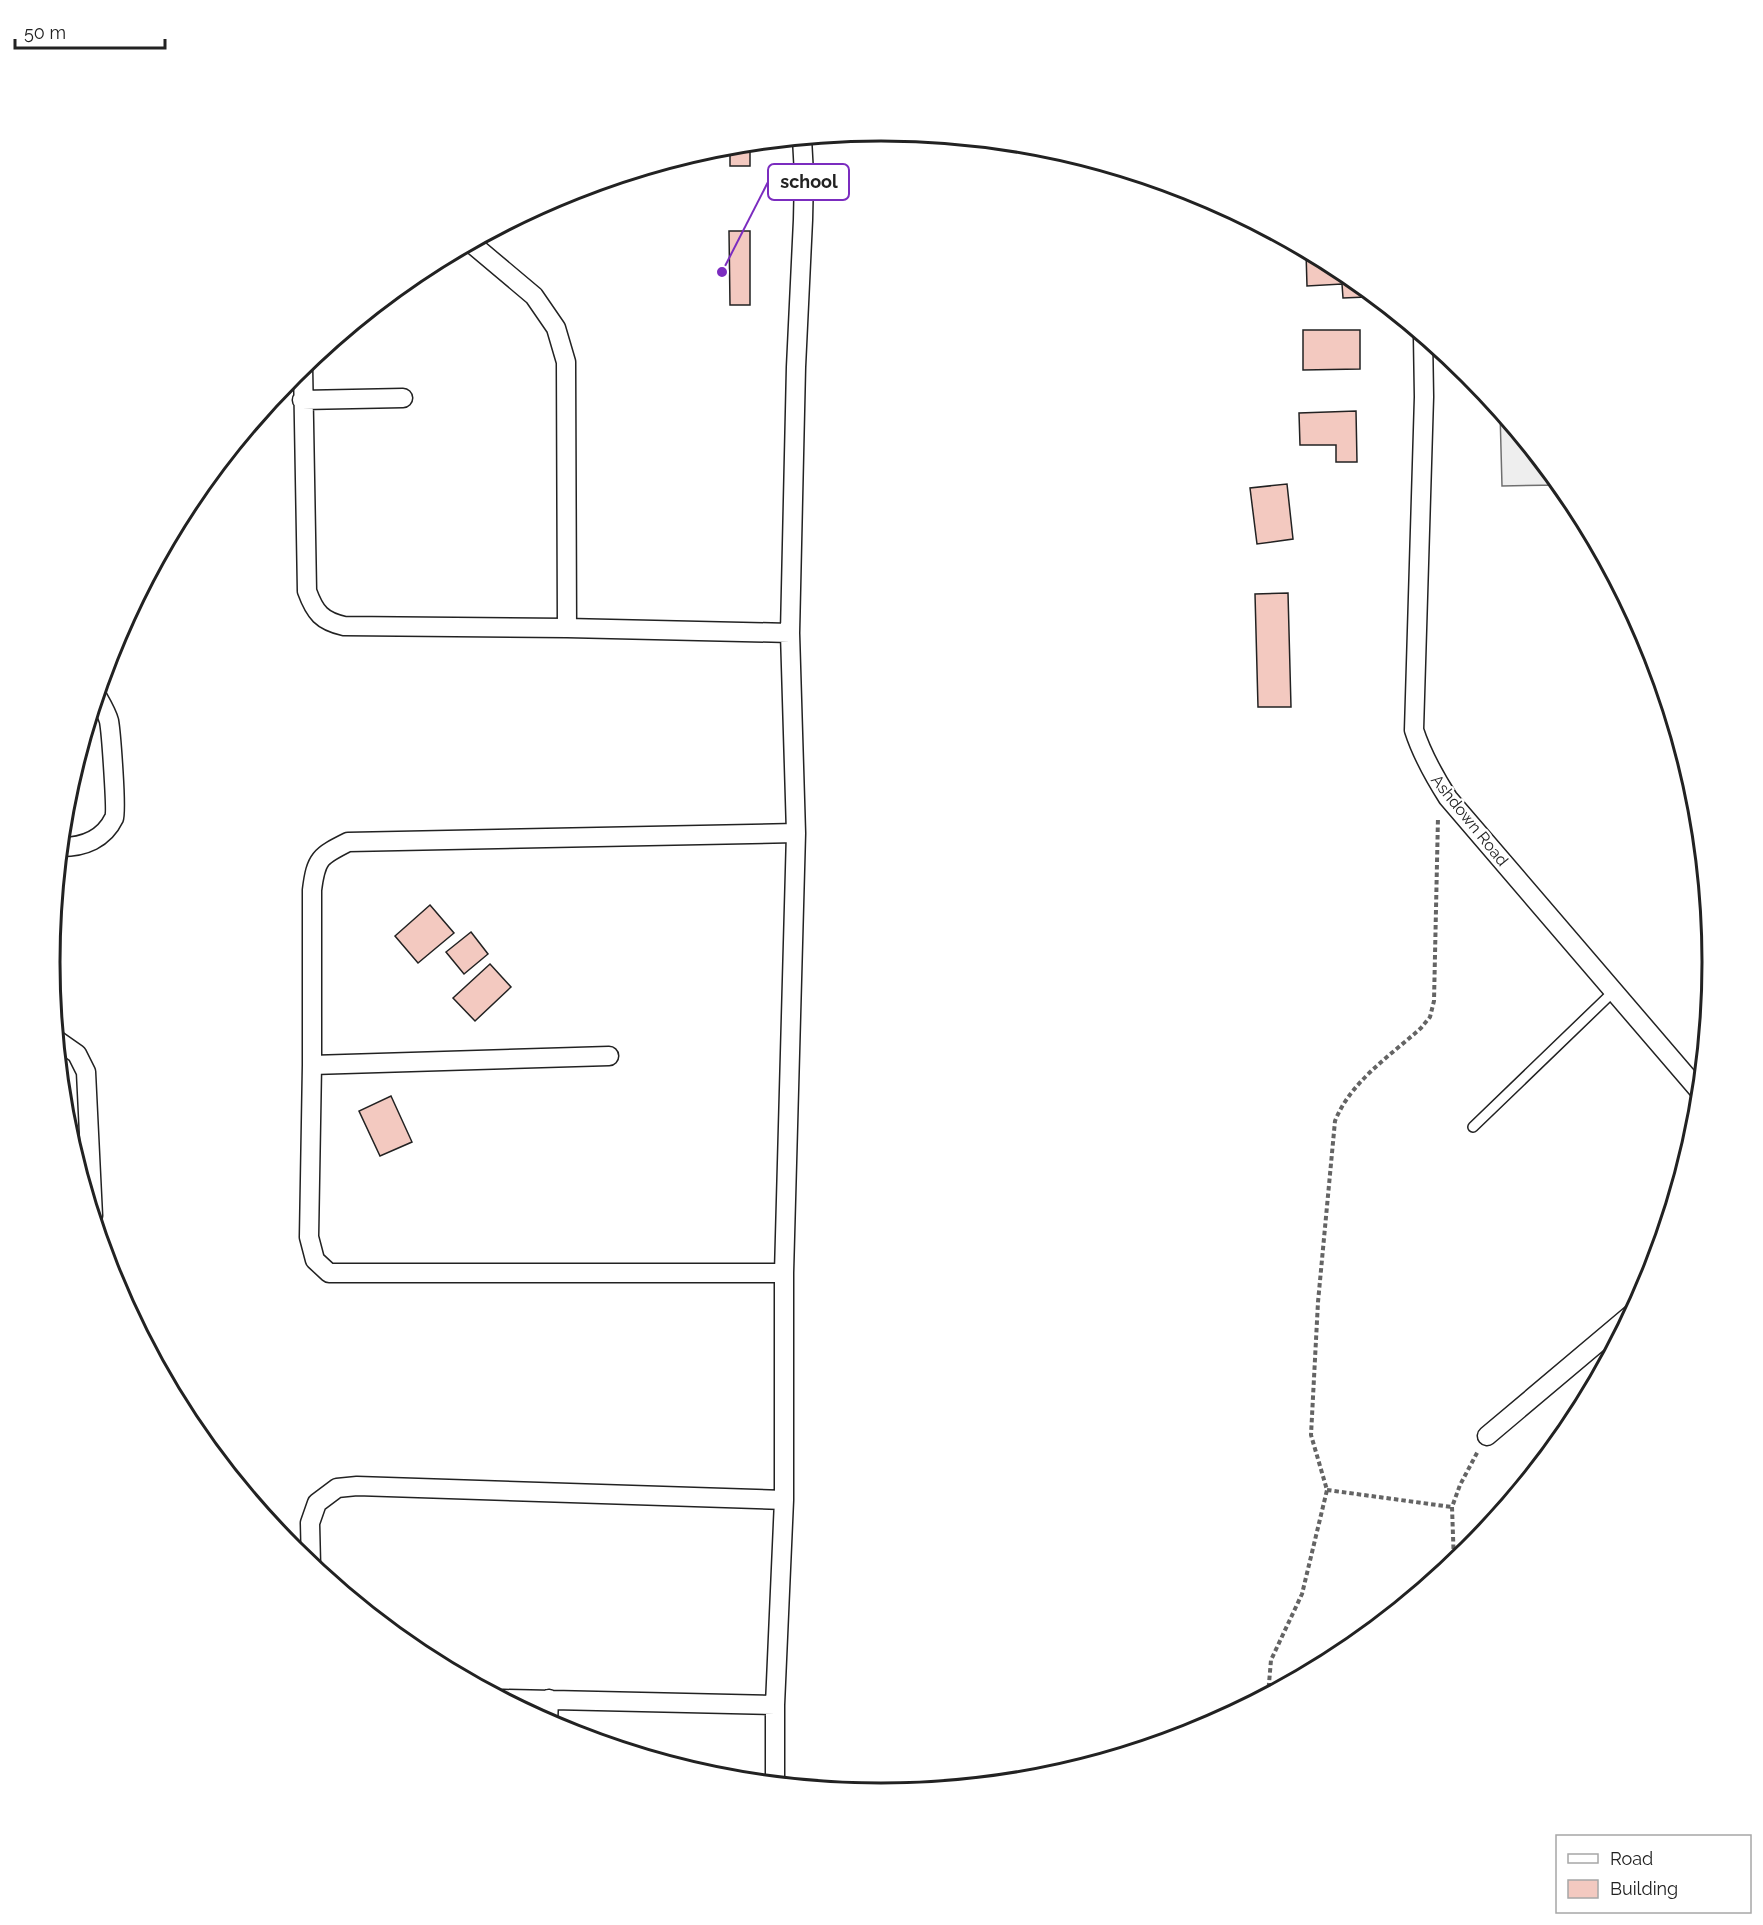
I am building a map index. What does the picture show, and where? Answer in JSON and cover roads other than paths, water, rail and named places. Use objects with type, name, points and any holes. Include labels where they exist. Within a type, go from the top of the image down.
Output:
[{"type":"street","points":[[775,1777],[775,1705],[784,1500],[784,1273],[796,833],[790,633],[796,367],[803,220],[802,145]]},
{"type":"street","points":[[477,248],[534,296],[556,328],[566,362],[567,628]]},
{"type":"street","name":"Ashdown Road","points":[[1423,345],[1424,397],[1414,730],[1431,772],[1448,798],[1693,1085]]},
{"type":"street","points":[[303,381],[307,591],[313,608],[329,623],[344,626],[790,633]]},
{"type":"street","points":[[302,400],[403,398]]},
{"type":"street","points":[[68,847],[89,843],[106,830],[116,815],[109,721],[102,706]]},
{"type":"street","points":[[784,1273],[329,1273],[315,1260],[309,1237],[312,890],[315,867],[326,853],[348,842],[796,833]]},
{"type":"street","points":[[65,1045],[77,1054],[86,1072],[92,1187]]},
{"type":"street","points":[[312,1065],[609,1056]]},
{"type":"street","points":[[1487,1436],[1618,1325]]},
{"type":"street","points":[[311,1552],[310,1523],[317,1503],[337,1488],[369,1486],[784,1500]]},
{"type":"street","points":[[518,1699],[775,1705]]},
{"type":"street","points":[[548,1713],[549,1699]]},
{"type":"lane","points":[[1473,1127],[1613,992]]},
{"type":"place","name":"school","points":[[722,272]]}]
